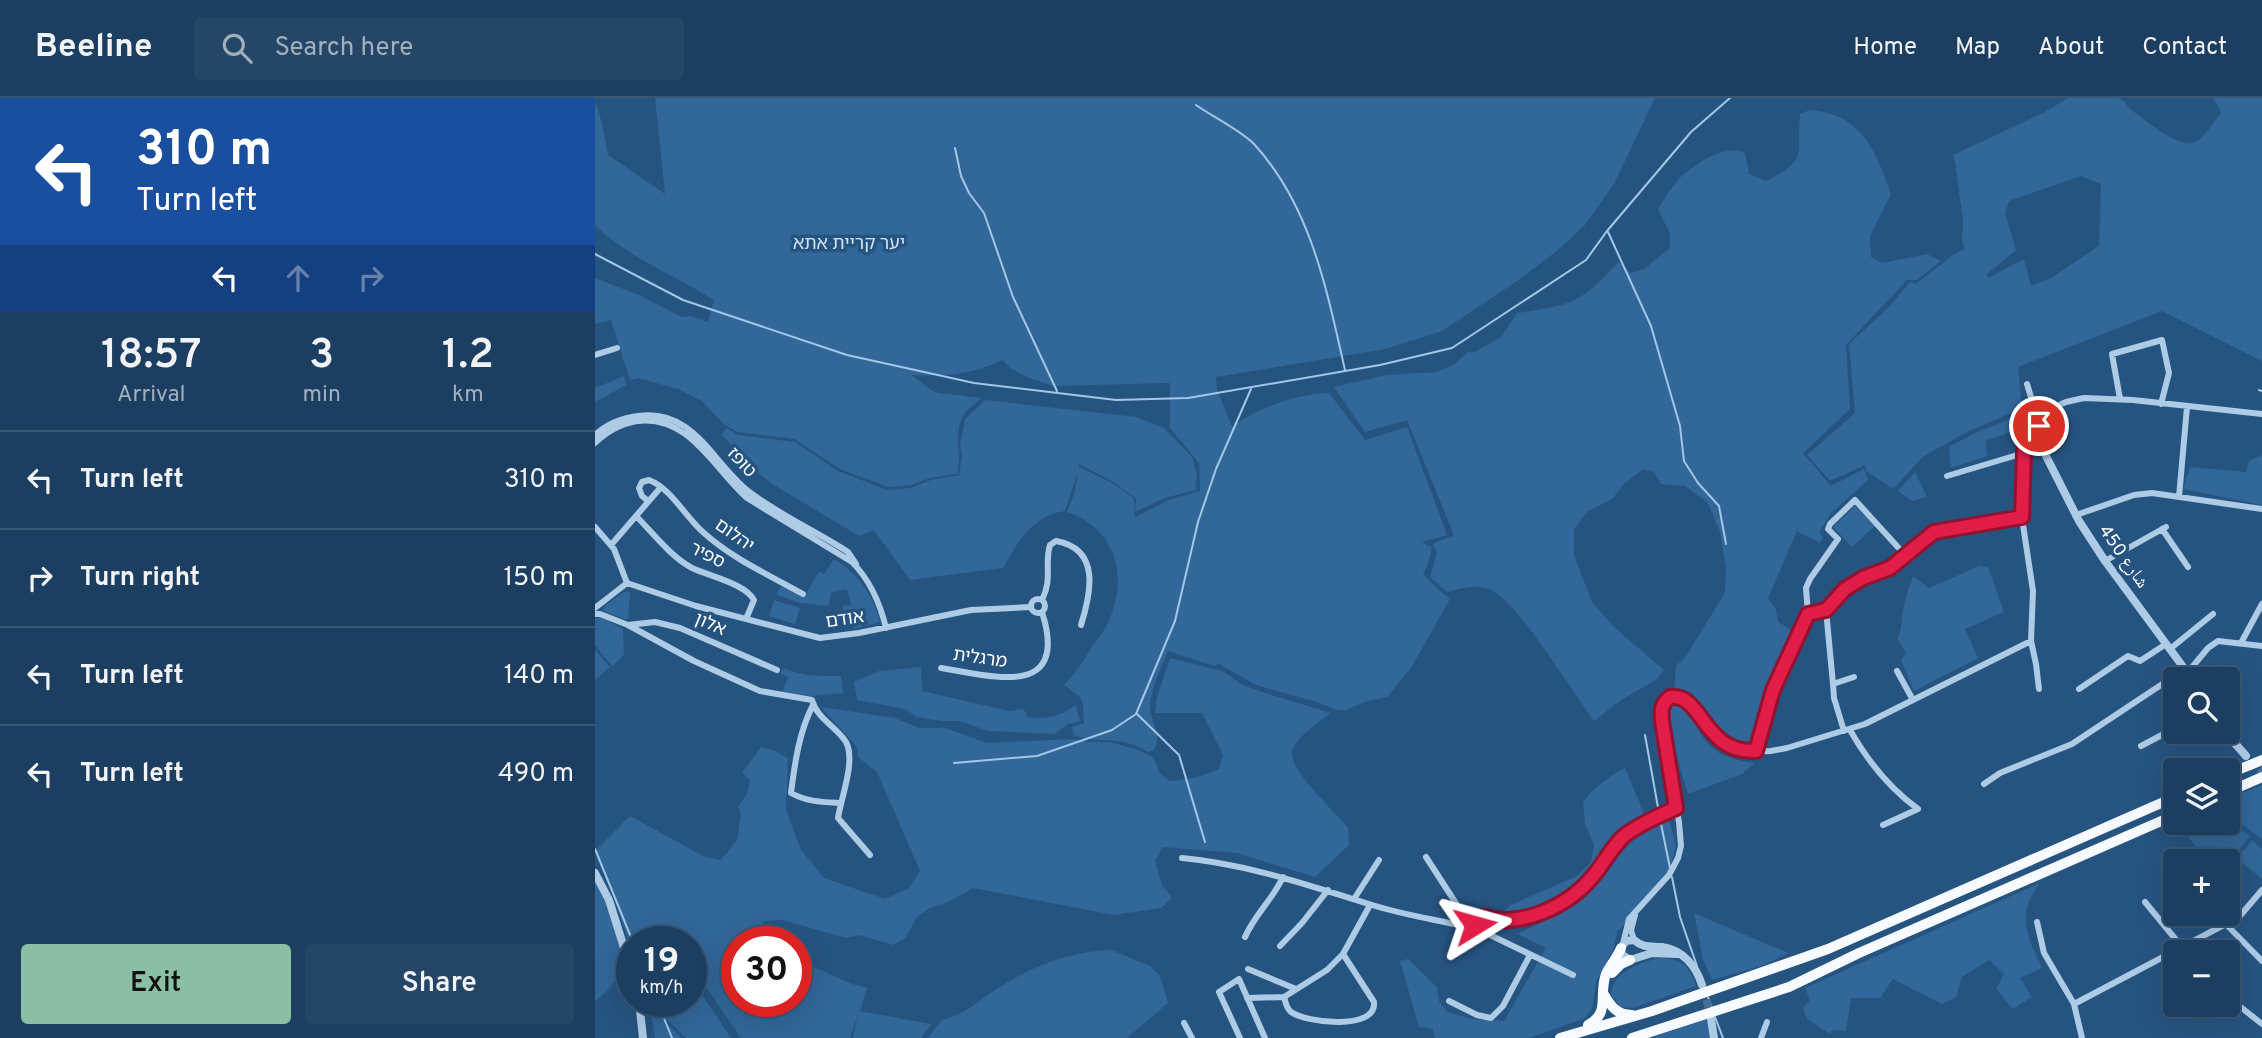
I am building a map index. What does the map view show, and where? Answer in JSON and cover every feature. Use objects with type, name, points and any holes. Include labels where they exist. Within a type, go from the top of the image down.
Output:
[{"type":"highway","points":[[2240,769],[2262,760]]},
{"type":"highway","points":[[2240,786],[2262,776]]},
{"type":"highway","points":[[1565,1037],[1828,949],[2163,802]]},
{"type":"highway","points":[[1637,1037],[1789,987],[1859,953],[2163,820]]},
{"type":"highway","points":[[1565,1037],[1601,1016],[1605,980],[1622,946]]},
{"type":"highway","points":[[1605,980],[1616,968],[1634,959]]},
{"type":"highway","points":[[1602,992],[1612,1007],[1623,1014],[1652,1010]]},
{"type":"street","points":[[2120,399],[2112,354],[2162,340],[2169,373],[2161,404]]},
{"type":"street","points":[[595,355],[617,348]]},
{"type":"street","points":[[2027,384],[2038,418]]},
{"type":"street","points":[[2039,689],[2031,641],[2033,591],[2022,517],[2026,446],[2038,418],[2066,402],[2084,398],[2120,399],[2262,414]]},
{"type":"street","points":[[2179,497],[2187,407]]},
{"type":"street","name":"טופז","points":[[595,435],[611,423],[630,417],[649,415],[676,421],[700,438],[737,481],[751,493],[848,552],[879,604],[886,628]]},
{"type":"street","name":"شارع 450","points":[[2038,418],[2049,465],[2076,515],[2105,561],[2183,667]]},
{"type":"street","name":"טופז","points":[[595,443],[607,432],[632,422],[649,421],[673,426],[696,442],[747,498],[835,550],[858,568]]},
{"type":"street","points":[[1947,477],[2026,446],[2038,437],[2043,443]]},
{"type":"street","points":[[611,545],[661,486],[649,480],[642,482],[640,492],[648,501]]},
{"type":"street","name":"יהלום","points":[[661,486],[692,523],[729,553],[803,594]]},
{"type":"street","points":[[2076,515],[2134,495],[2151,493],[2262,509]]},
{"type":"street","points":[[1756,751],[1773,690],[1808,614],[1806,588],[1838,539],[1828,529],[1830,524],[1856,500],[1905,555]]},
{"type":"street","name":"ספיר","points":[[636,516],[683,562],[752,596],[754,600],[746,619]]},
{"type":"street","points":[[1808,614],[1826,610],[1845,589],[1863,578],[1890,568],[1934,532],[2022,517]]},
{"type":"street","points":[[595,527],[611,545],[627,583],[596,608],[600,614],[628,625],[736,682],[775,695],[812,700],[826,722],[847,743],[849,765],[838,818],[870,855]]},
{"type":"street","points":[[2105,561],[2164,528],[2187,567]]},
{"type":"street","points":[[1042,600],[1033,600],[1031,607],[1035,612],[1042,612],[1045,607],[1042,600],[1050,574],[1050,545],[1056,541],[1068,544],[1080,553],[1089,569],[1090,590],[1081,625]]},
{"type":"street","name":"אודם","points":[[627,583],[675,599],[820,638],[968,611],[1031,607]]},
{"type":"street","points":[[2241,643],[2262,604]]},
{"type":"street","points":[[1826,610],[1834,698],[1847,731],[1896,791],[1918,809],[1884,825]]},
{"type":"street","name":"מרגלית","points":[[941,668],[1004,677],[1029,675],[1040,666],[1047,649],[1048,632],[1042,612]]},
{"type":"street","points":[[2079,689],[2128,656],[2140,660],[2168,647],[2213,614]]},
{"type":"street","name":"אלון","points":[[628,625],[655,622],[680,628],[777,670]]},
{"type":"street","points":[[2193,667],[2218,640],[2262,646]]},
{"type":"street","points":[[1677,954],[1653,953],[1634,959],[1622,955],[1627,923],[1669,875],[1681,846],[1662,721],[1661,709],[1664,701],[1670,697],[1679,697],[1691,703],[1709,730],[1725,744],[1746,752],[1787,748],[1847,731],[2031,641]]},
{"type":"street","points":[[1897,671],[1913,700]]},
{"type":"street","points":[[1833,684],[1854,677]]},
{"type":"street","points":[[1984,784],[2000,773],[2072,744],[2163,688]]},
{"type":"street","points":[[813,705],[804,723],[791,793],[817,802],[841,803]]},
{"type":"street","points":[[2141,746],[2163,734]]},
{"type":"street","points":[[2236,744],[2246,756]]},
{"type":"street","points":[[1182,858],[1209,860],[1283,877],[1370,905],[1463,926],[1475,925],[1482,918],[1491,921],[1523,919],[1570,898],[1593,877],[1621,839],[1642,824],[1676,808]]},
{"type":"street","points":[[1426,857],[1459,908],[1480,934],[1488,934],[1573,975]]},
{"type":"street","points":[[1354,899],[1379,860]]},
{"type":"street","points":[[595,873],[609,900],[617,926]]},
{"type":"street","points":[[1245,937],[1256,915],[1283,877]]},
{"type":"street","points":[[1280,946],[1328,890]]},
{"type":"street","points":[[2240,916],[2262,890]]},
{"type":"street","points":[[2256,898],[2262,904]]},
{"type":"street","points":[[2145,902],[2176,940]]},
{"type":"street","points":[[1247,998],[1284,997],[1327,970],[1343,954],[1370,905]]},
{"type":"street","points":[[1634,959],[1641,952],[1631,930],[1636,913]]},
{"type":"street","points":[[1488,934],[1493,927],[1491,921]]},
{"type":"street","points":[[2037,922],[2044,953],[2074,1004],[2082,1038]]},
{"type":"street","points":[[2201,940],[2224,926]]},
{"type":"street","points":[[2227,926],[2262,961]]},
{"type":"street","points":[[1622,946],[1626,941],[1666,948],[1694,965],[1702,985]]},
{"type":"street","points":[[1284,997],[1287,1007],[1300,1017],[1340,1022],[1371,1015],[1374,1002],[1343,954]]},
{"type":"street","points":[[1449,1001],[1477,1015],[1491,1018],[1503,1006],[1530,955]]},
{"type":"street","points":[[2074,1004],[2163,960]]},
{"type":"street","points":[[1248,968],[1296,989]]},
{"type":"street","points":[[1240,1038],[1219,992],[1239,979],[1265,1038]]},
{"type":"street","points":[[2240,1007],[2262,1024]]},
{"type":"street","points":[[641,1017],[643,1038]]},
{"type":"street","points":[[1711,1019],[1714,1038]]},
{"type":"street","points":[[1761,1038],[1766,1022]]},
{"type":"street","points":[[1184,1023],[1192,1038]]},
{"type":"green space","name":"יער קריית אתא","points":[[655,98],[1655,98],[1614,184],[1585,225],[1520,279],[1442,331],[1385,349],[1216,377],[1217,389],[1232,427],[1254,413],[1278,403],[1329,393],[1365,440],[1407,427],[1447,535],[1422,542],[1432,547],[1423,574],[1450,599],[1411,668],[1387,697],[1367,701],[1346,710],[1336,710],[1256,685],[1219,664],[1214,666],[1168,651],[1151,699],[1157,739],[1154,750],[1148,752],[1119,741],[1083,738],[1074,735],[1072,727],[1084,723],[1083,704],[1079,697],[1064,685],[1106,627],[1118,585],[1113,554],[1106,541],[1097,529],[1067,512],[1074,495],[1078,472],[1065,511],[1035,524],[1003,568],[910,580],[874,530],[859,536],[774,485],[754,470],[721,434],[727,428],[738,435],[795,442],[838,471],[887,490],[910,488],[931,480],[959,475],[962,456],[960,444],[965,419],[985,400],[1136,417],[1164,428],[1192,457],[1197,475],[1196,490],[1165,498],[1135,512],[1136,498],[1110,480],[1079,464],[1079,467],[1112,483],[1134,498],[1135,517],[1169,500],[1200,491],[1199,463],[1170,428],[1170,383],[1053,386],[1027,377],[1009,367],[1003,360],[959,374],[912,375],[938,393],[982,398],[966,412],[960,424],[957,474],[930,478],[911,485],[888,487],[840,469],[794,439],[737,432],[725,425],[702,401],[678,389],[638,378],[630,380],[611,320],[595,324],[595,278],[641,296],[682,317],[690,316],[708,322],[714,300],[637,257],[595,225],[595,101],[608,155],[665,194]]},
{"type":"green space","points":[[2068,98],[2118,98],[2164,133],[2189,143],[2202,137],[2220,114],[2221,111],[2213,98],[2262,98],[2262,361],[2162,311],[2018,367],[2021,399],[2025,407],[1969,431],[1924,456],[1893,489],[1866,471],[1865,465],[1830,481],[1807,455],[1855,413],[1849,344],[1889,307],[1910,282],[1916,284],[1965,249],[1953,155],[2045,112]],"holes":[[[2081,176],[2101,184],[2099,246],[2051,278],[2031,286],[2024,259],[1988,278],[1987,274],[2016,250],[2005,213],[2009,201]]]},
{"type":"green space","points":[[1810,110],[1828,113],[1855,127],[1879,163],[1891,194],[1870,236],[1871,257],[1882,263],[1927,254],[1941,261],[1917,280],[1907,280],[1846,345],[1850,409],[1803,453],[1831,486],[1864,469],[1868,480],[1831,513],[1819,532],[1823,537],[1820,543],[1797,531],[1768,598],[1776,609],[1778,622],[1790,629],[1787,648],[1765,696],[1756,746],[1744,746],[1725,737],[1691,692],[1674,690],[1676,666],[1686,656],[1725,593],[1726,568],[1720,532],[1708,503],[1685,486],[1661,484],[1653,471],[1643,469],[1624,484],[1612,499],[1587,512],[1574,529],[1574,555],[1592,602],[1614,627],[1664,670],[1656,680],[1621,700],[1594,721],[1529,628],[1500,596],[1489,589],[1478,587],[1447,592],[1430,577],[1437,552],[1433,544],[1454,535],[1407,420],[1365,432],[1334,387],[1387,375],[1436,372],[1453,365],[1468,352],[1475,352],[1501,337],[1517,313],[1551,308],[1584,294],[1618,262],[1631,273],[1644,269],[1670,248],[1670,233],[1658,210],[1681,176],[1697,164],[1730,151],[1745,153],[1749,174],[1766,181],[1780,174],[1798,155],[1800,114]]},
{"type":"green space","points":[[624,376],[626,385],[595,402],[595,388]]},
{"type":"green space","points":[[2023,414],[2022,428],[1985,441],[1987,456],[1951,468],[1949,447],[1975,433]]},
{"type":"green space","points":[[2262,455],[2262,505],[2183,489],[2190,467],[2246,472],[2249,461]]},
{"type":"green space","points":[[1915,472],[1927,497],[1912,501],[1898,491]]},
{"type":"green space","points":[[1855,506],[1875,526],[1852,547],[1833,527]]},
{"type":"green space","points":[[834,559],[850,571],[863,586],[880,622],[853,629],[855,617],[843,616],[843,606],[851,605],[847,589],[831,593],[829,606],[799,603],[776,594],[782,585],[805,596],[819,571],[824,574]]},
{"type":"green space","points":[[1979,566],[1988,567],[2004,612],[1965,629],[1978,658],[1914,691],[1901,660],[1906,653],[1897,638],[1913,576],[1929,588]]},
{"type":"green space","points":[[624,592],[630,592],[628,619],[603,611],[605,606]]},
{"type":"green space","points":[[774,600],[800,608],[795,624],[769,616]]},
{"type":"green space","points":[[601,617],[623,629],[624,655],[612,666],[595,645],[595,619]]},
{"type":"green space","points":[[595,650],[610,667],[595,680]]},
{"type":"green space","points":[[1170,658],[1222,671],[1243,685],[1331,713],[1298,741],[1292,752],[1293,760],[1306,781],[1348,828],[1349,845],[1315,877],[1237,853],[1163,847],[1155,861],[1162,885],[1172,898],[1161,908],[1114,915],[973,888],[918,916],[905,938],[893,945],[859,935],[846,938],[812,928],[812,926],[782,920],[764,921],[761,926],[721,926],[721,1009],[707,988],[707,926],[624,926],[604,867],[595,851],[630,816],[705,857],[721,860],[737,840],[741,814],[738,807],[747,794],[750,780],[742,773],[761,747],[788,758],[786,810],[801,850],[824,878],[885,899],[909,888],[920,871],[877,772],[858,757],[857,747],[821,707],[895,718],[919,728],[945,728],[987,743],[1072,739],[1110,742],[1153,757],[1160,773],[1169,781],[1195,778],[1219,769],[1223,755],[1202,713],[1155,713],[1157,697]]},
{"type":"green space","points":[[921,667],[922,691],[1009,711],[1024,709],[1027,717],[1034,718],[1053,716],[1076,705],[1080,721],[1068,724],[1054,734],[988,731],[960,721],[917,717],[905,709],[857,700],[854,682],[879,671]]},
{"type":"green space","points":[[784,668],[805,674],[841,676],[843,693],[811,696],[782,692],[788,678],[780,673]]},
{"type":"green space","points":[[1677,701],[1687,709],[1702,736],[1714,749],[1728,757],[1755,763],[1742,774],[1688,794],[1667,725],[1669,708]]},
{"type":"green space","points":[[1625,768],[1646,818],[1625,830],[1587,877],[1569,893],[1538,908],[1494,918],[1511,905],[1577,876],[1591,862],[1594,845],[1585,824],[1583,802],[1602,782]]},
{"type":"green space","points":[[2262,785],[2262,839],[2240,823],[2240,794]]},
{"type":"green space","points":[[1669,819],[1676,845],[1671,865],[1660,886],[1617,932],[1614,947],[1596,982],[1592,1010],[1583,1019],[1529,1038],[1435,1038],[1433,1029],[1419,1027],[1400,961],[1408,959],[1437,987],[1439,1001],[1447,1012],[1473,1019],[1504,1021],[1546,948],[1518,934],[1564,911],[1590,892],[1626,842]]},
{"type":"green space","points":[[2240,829],[2250,836],[2239,849],[2198,849],[2186,835],[2240,835]]},
{"type":"green space","points":[[2252,840],[2262,849],[2262,879],[2240,861],[2240,854]]},
{"type":"green space","points":[[595,879],[616,930],[616,978],[609,989],[595,1001]]},
{"type":"green space","points":[[2040,883],[2028,905],[2026,925],[2042,968],[2020,978],[2032,997],[2013,1009],[1996,989],[2004,974],[1989,960],[1962,977],[1956,997],[1942,1004],[1893,979],[1880,998],[1851,998],[1846,1031],[1832,1030],[1830,1034],[1807,1019],[1803,1008],[1810,1000],[1805,988]]},
{"type":"green space","points":[[1694,913],[1789,953],[1761,966],[1712,980],[1703,959]]},
{"type":"green space","points":[[1111,950],[1150,966],[1160,976],[1168,1003],[1127,1038],[928,1038],[942,1020],[967,1010],[1028,971],[1069,956]]},
{"type":"green space","points":[[1659,958],[1683,964],[1691,973],[1696,986],[1633,1008],[1620,1007],[1611,994],[1617,979],[1629,969]]},
{"type":"green space","points":[[812,966],[867,988],[860,1011],[931,1024],[921,1038],[853,1038],[858,1015],[850,1038],[741,1038],[727,1017],[812,1017]]},
{"type":"green space","points":[[707,1002],[731,1038],[686,1038],[664,1017],[707,1017]]},
{"type":"green space","points":[[652,1017],[660,1017],[682,1038],[655,1038]]},
{"type":"green space","points":[[1706,1019],[1710,1029],[1709,1038],[1652,1038]]},
{"type":"waterway","points":[[595,254],[683,300],[847,355],[974,383],[1116,400],[1188,398],[1380,365],[1452,348],[1586,260],[1607,231],[1691,132],[1730,98]]},
{"type":"waterway","points":[[1196,105],[1254,144],[1274,168],[1290,194],[1314,251],[1345,370]]},
{"type":"waterway","points":[[955,148],[961,176],[969,193],[984,213],[1013,297],[1057,391]]},
{"type":"waterway","points":[[1608,232],[1651,326],[1680,426],[1684,461],[1698,483],[1719,506],[1726,544]]},
{"type":"waterway","points":[[954,763],[1037,756],[1112,730],[1136,714],[1175,621],[1198,522],[1216,469],[1251,389]]},
{"type":"waterway","points":[[1137,714],[1179,755],[1205,842]]},
{"type":"waterway","points":[[1645,735],[1659,813]]},
{"type":"waterway","points":[[1660,819],[1670,868]]},
{"type":"waterway","points":[[595,849],[626,926]]},
{"type":"waterway","points":[[1672,877],[1680,917],[1697,966]]},
{"type":"waterway","points":[[1708,997],[1712,1008]]},
{"type":"waterway","points":[[663,1017],[672,1038]]},
{"type":"waterway","points":[[1715,1017],[1723,1038]]},
{"type":"tunnel","points":[[2250,761],[2262,772]]},
{"type":"tunnel","points":[[1703,988],[1711,1016]]},
{"type":"route","points":[[1475,925],[1477,920],[1484,917],[1491,921],[1523,919],[1570,898],[1593,877],[1621,839],[1642,824],[1676,808],[1663,736],[1661,709],[1664,701],[1675,696],[1685,699],[1691,703],[1709,730],[1725,744],[1746,752],[1756,751],[1773,690],[1808,614],[1826,610],[1845,589],[1863,578],[1890,568],[1934,532],[2022,517],[2025,445],[2039,426]]}]
